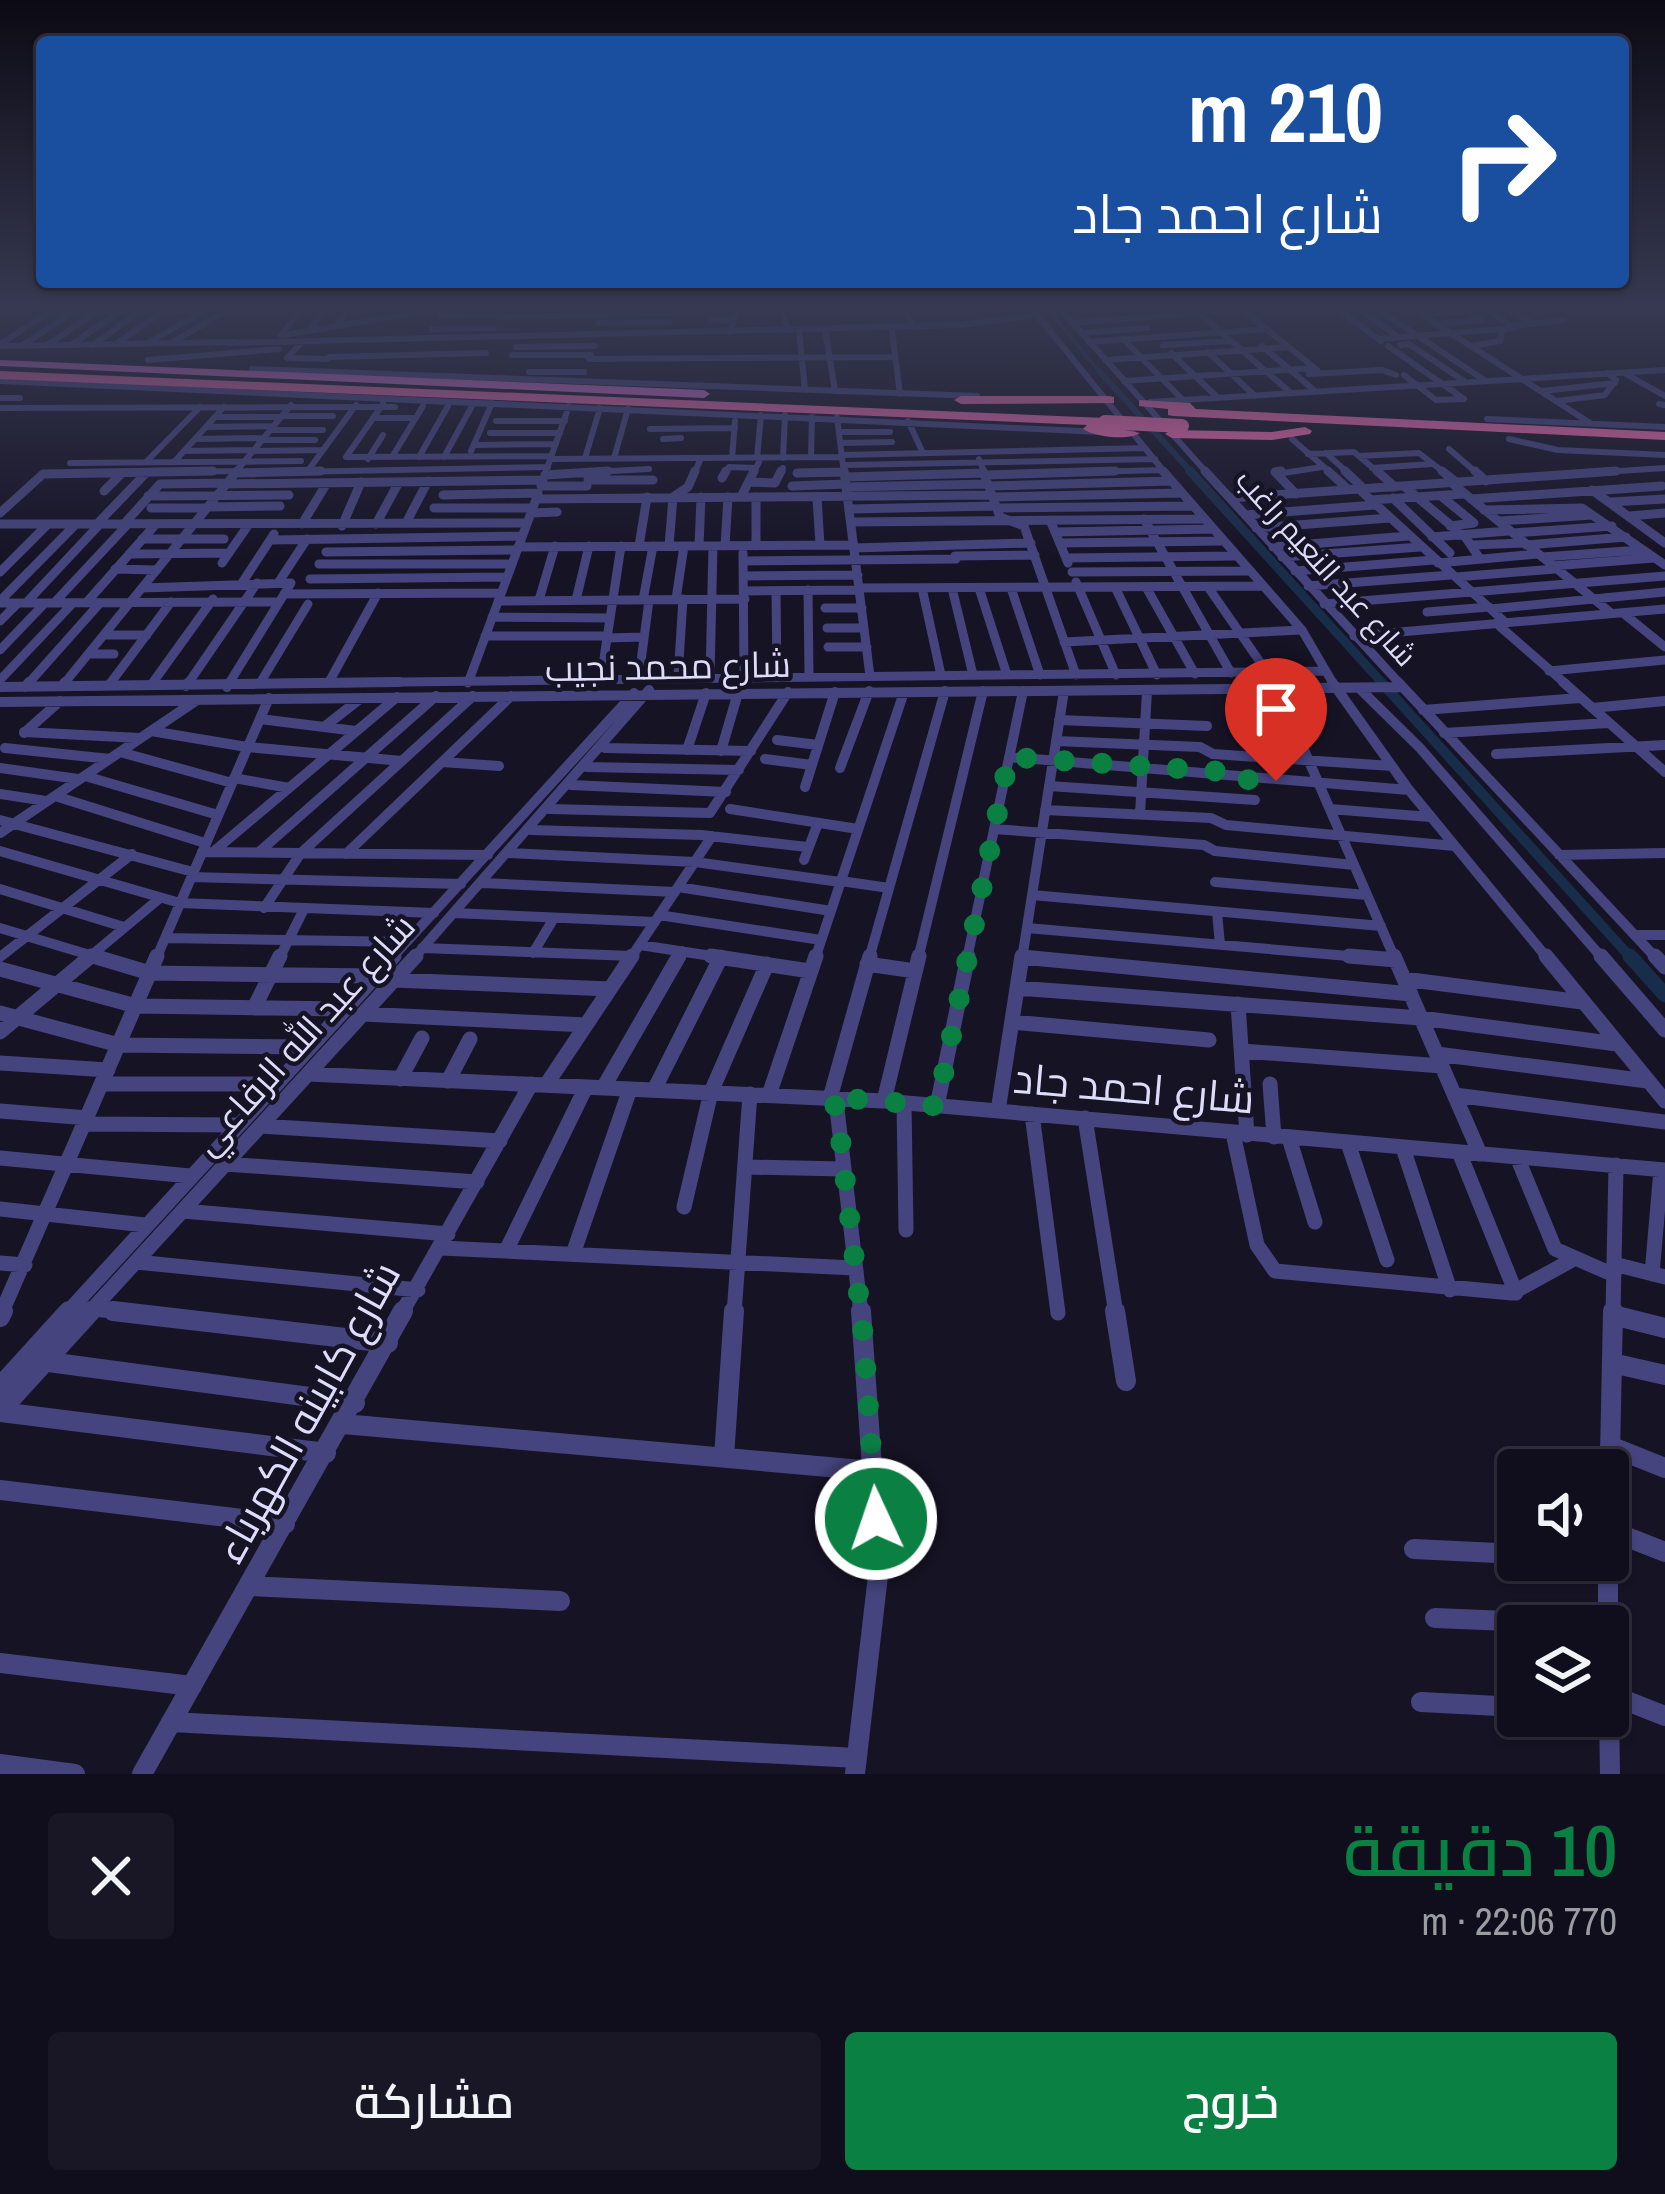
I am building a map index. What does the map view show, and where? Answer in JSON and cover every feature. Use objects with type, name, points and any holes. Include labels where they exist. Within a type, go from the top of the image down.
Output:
[{"type":"highway","points":[[389,393],[911,412],[1105,408]]},
{"type":"highway","points":[[659,393],[911,412],[977,423],[1131,431]]},
{"type":"highway","points":[[1143,403],[1292,412],[1323,420]]},
{"type":"highway","points":[[911,412],[1105,408],[1299,435],[1509,439],[1665,451]]},
{"type":"highway","points":[[1178,418],[1665,436]]},
{"type":"street","points":[[2,410],[26,393]]},
{"type":"street","points":[[41,408],[60,393]]},
{"type":"street","points":[[150,393],[252,407],[355,407],[384,402],[568,413]]},
{"type":"street","points":[[2,410],[234,401],[265,393],[495,407]]},
{"type":"street","points":[[252,407],[265,393]]},
{"type":"street","points":[[874,393],[1105,408]]},
{"type":"street","points":[[1094,393],[1302,630],[1337,690],[1409,790],[1665,1101]]},
{"type":"street","name":"شارع عبد النعيم راغب","points":[[1134,393],[1143,403],[1178,418],[1230,499],[1395,687],[1423,710],[1665,966]]},
{"type":"street","points":[[1168,393],[1178,418]]},
{"type":"street","points":[[1213,393],[1218,398]]},
{"type":"street","points":[[1252,393],[1256,396]]},
{"type":"street","points":[[1143,403],[1178,418],[1218,398],[1296,393]]},
{"type":"street","points":[[1427,393],[1436,400],[1464,399],[1455,393]]},
{"type":"street","points":[[1544,393],[1590,423]]},
{"type":"street","points":[[1556,401],[1605,393]]},
{"type":"street","points":[[62,686],[299,395]]},
{"type":"street","points":[[0,398],[20,398]]},
{"type":"street","points":[[307,472],[362,398]]},
{"type":"street","points":[[0,620],[98,524],[200,403],[234,401]]},
{"type":"street","points":[[174,462],[234,401]]},
{"type":"street","points":[[384,402],[346,457],[468,457],[540,487],[557,512]]},
{"type":"street","points":[[392,458],[423,406]]},
{"type":"street","points":[[419,457],[448,406]]},
{"type":"street","points":[[444,457],[472,406]]},
{"type":"street","points":[[468,457],[495,407]]},
{"type":"street","points":[[496,422],[599,408],[886,420],[911,412],[935,424],[1131,431]]},
{"type":"street","points":[[585,458],[599,408]]},
{"type":"street","points":[[614,458],[628,409]]},
{"type":"street","points":[[646,458],[652,410]]},
{"type":"street","points":[[677,458],[680,411]]},
{"type":"street","points":[[673,497],[688,488],[704,458],[708,412]]},
{"type":"street","points":[[911,412],[923,453]]},
{"type":"street","points":[[264,908],[301,853],[468,695],[469,680],[568,413]]},
{"type":"street","points":[[732,458],[736,414]]},
{"type":"street","points":[[741,497],[758,461],[761,415]]},
{"type":"street","points":[[195,439],[333,416]]},
{"type":"street","points":[[748,482],[775,484],[783,463],[785,416]]},
{"type":"street","points":[[787,497],[807,458],[812,416]]},
{"type":"street","points":[[215,417],[315,440]]},
{"type":"street","points":[[373,418],[416,418]]},
{"type":"street","points":[[837,418],[870,676]]},
{"type":"street","points":[[863,418],[865,432]]},
{"type":"street","points":[[1487,418],[1665,427]]},
{"type":"street","points":[[886,420],[895,454]]},
{"type":"street","points":[[935,424],[952,464]]},
{"type":"street","points":[[206,427],[325,428]]},
{"type":"street","points":[[663,439],[734,428]]},
{"type":"street","points":[[365,429],[409,429]]},
{"type":"street","points":[[594,429],[623,429]]},
{"type":"street","points":[[650,429],[680,434]]},
{"type":"street","points":[[997,429],[1009,451]]},
{"type":"street","points":[[1038,430],[1048,450]]},
{"type":"street","points":[[840,438],[890,431]]},
{"type":"street","points":[[1077,431],[1087,449]]},
{"type":"street","points":[[490,433],[560,433]]},
{"type":"street","points":[[260,683],[310,579],[343,524],[362,470],[383,435]]},
{"type":"street","points":[[1299,435],[1308,454],[1322,467],[1373,502],[1490,608],[1549,671],[1665,772]]},
{"type":"street","points":[[840,438],[892,442]]},
{"type":"street","points":[[1509,439],[1548,449],[1665,451]]},
{"type":"street","points":[[474,445],[556,444]]},
{"type":"street","points":[[1009,451],[1145,448]]},
{"type":"street","points":[[1449,449],[1516,496]]},
{"type":"street","points":[[184,451],[323,450]]},
{"type":"street","points":[[988,484],[1009,451]]},
{"type":"street","points":[[70,463],[236,472],[362,470],[540,487],[584,498],[817,498],[845,478],[895,454],[950,452],[988,484],[1000,517],[1024,525],[1076,675]]},
{"type":"street","points":[[1326,453],[1358,490]]},
{"type":"street","points":[[1308,454],[1418,453],[1593,599],[1663,643]]},
{"type":"street","points":[[1630,453],[1641,470],[1663,487]]},
{"type":"street","points":[[1356,454],[1398,491],[1450,553]]},
{"type":"street","points":[[0,524],[431,523],[540,487],[585,458],[732,458],[783,463],[807,458],[845,478],[988,484],[1172,481]]},
{"type":"street","points":[[988,484],[1154,460]]},
{"type":"street","points":[[4,507],[43,474],[122,473],[174,462],[302,461]]},
{"type":"street","points":[[714,497],[729,467],[758,461]]},
{"type":"street","points":[[791,486],[952,464],[988,484],[1192,506]]},
{"type":"street","points":[[1372,468],[1433,464]]},
{"type":"street","points":[[1399,466],[1422,485]]},
{"type":"street","points":[[1316,509],[1275,472],[1322,467]]},
{"type":"street","points":[[1245,515],[1373,502],[1422,485],[1665,468]]},
{"type":"street","points":[[1299,469],[1323,492]]},
{"type":"street","points":[[988,484],[1163,470]]},
{"type":"street","points":[[797,472],[1181,493]]},
{"type":"street","points":[[104,491],[122,473]]},
{"type":"street","points":[[392,593],[438,508],[540,487],[651,474]]},
{"type":"street","points":[[1572,475],[1664,542]]},
{"type":"street","points":[[584,498],[588,480]]},
{"type":"street","points":[[376,524],[398,482]]},
{"type":"street","points":[[0,650],[163,484],[428,482],[540,487]]},
{"type":"street","points":[[406,524],[428,482]]},
{"type":"street","points":[[267,524],[298,483]]},
{"type":"street","points":[[302,524],[327,483]]},
{"type":"street","points":[[443,495],[540,487]]},
{"type":"street","points":[[1230,499],[1358,490],[1398,491],[1417,497],[1663,487]]},
{"type":"street","points":[[1398,491],[1417,497],[1472,544],[1480,560]]},
{"type":"street","points":[[148,496],[289,495]]},
{"type":"street","points":[[1440,495],[1474,523],[1450,526]]},
{"type":"street","points":[[639,546],[647,497]]},
{"type":"street","points":[[669,546],[673,497]]},
{"type":"street","points":[[699,546],[701,497]]},
{"type":"street","points":[[725,546],[728,497]]},
{"type":"street","points":[[755,546],[756,497]]},
{"type":"street","points":[[817,498],[820,545]]},
{"type":"street","points":[[1610,502],[1665,499]]},
{"type":"street","points":[[0,683],[115,569],[166,507]]},
{"type":"street","points":[[151,508],[278,510]]},
{"type":"street","points":[[1484,510],[1582,508],[1660,562]]},
{"type":"street","points":[[1628,516],[1665,513]]},
{"type":"street","points":[[1498,521],[1598,515]]},
{"type":"street","points":[[1256,528],[1390,518]]},
{"type":"street","points":[[1144,519],[1207,635],[1230,690]]},
{"type":"street","points":[[851,522],[1202,519]]},
{"type":"street","points":[[1050,520],[1116,675]]},
{"type":"street","points":[[0,540],[16,524]]},
{"type":"street","points":[[0,572],[48,524]]},
{"type":"street","points":[[0,602],[76,524]]},
{"type":"street","points":[[222,563],[249,524]]},
{"type":"street","points":[[242,583],[280,524]]},
{"type":"street","points":[[1282,556],[1462,535],[1613,526]]},
{"type":"street","points":[[1645,528],[1665,526]]},
{"type":"street","points":[[1057,538],[1212,529]]},
{"type":"street","points":[[602,678],[616,530]]},
{"type":"street","points":[[271,540],[422,536],[519,544]]},
{"type":"street","points":[[1057,538],[1222,541]]},
{"type":"street","points":[[142,539],[224,539]]},
{"type":"street","points":[[220,699],[307,539]]},
{"type":"street","points":[[1273,547],[1414,541]]},
{"type":"street","points":[[326,552],[576,542],[589,546],[820,545],[854,551]]},
{"type":"street","points":[[954,554],[1031,542]]},
{"type":"street","points":[[1472,544],[1664,542]]},
{"type":"street","points":[[539,600],[551,543]]},
{"type":"street","points":[[1294,571],[1480,560],[1635,543]]},
{"type":"street","points":[[576,600],[589,546]]},
{"type":"street","points":[[640,688],[653,546]]},
{"type":"street","points":[[678,677],[684,546]]},
{"type":"street","points":[[710,677],[712,546]]},
{"type":"street","points":[[743,546],[743,676]]},
{"type":"street","points":[[744,561],[854,551],[1035,555]]},
{"type":"street","points":[[129,554],[229,553]]},
{"type":"street","points":[[954,554],[960,572]]},
{"type":"street","points":[[1066,558],[1235,556]]},
{"type":"street","points":[[1308,586],[1660,562]]},
{"type":"street","points":[[319,564],[512,563]]},
{"type":"street","points":[[115,569],[158,570]]},
{"type":"street","points":[[1072,572],[1249,571]]},
{"type":"street","points":[[744,576],[857,575]]},
{"type":"street","points":[[1324,604],[1665,576]]},
{"type":"street","points":[[310,579],[507,577]]},
{"type":"street","points":[[177,699],[257,583]]},
{"type":"street","points":[[142,588],[257,583],[304,599],[392,593],[611,600],[712,599],[808,590],[1262,586]]},
{"type":"street","points":[[1208,586],[1267,672]]},
{"type":"street","points":[[1115,587],[1156,674]]},
{"type":"street","points":[[1146,587],[1195,674]]},
{"type":"street","points":[[151,685],[219,588]]},
{"type":"street","points":[[922,588],[941,675]]},
{"type":"street","points":[[952,588],[973,675]]},
{"type":"street","points":[[979,588],[1007,675]]},
{"type":"street","points":[[1011,588],[1040,675]]},
{"type":"street","points":[[808,590],[809,676]]},
{"type":"street","points":[[776,591],[777,676]]},
{"type":"street","points":[[1426,612],[1665,592]]},
{"type":"street","points":[[0,602],[244,602],[281,593]]},
{"type":"street","points":[[329,682],[378,593]]},
{"type":"street","points":[[1411,597],[1442,628]]},
{"type":"street","points":[[25,687],[100,602]]},
{"type":"street","points":[[109,685],[171,602]]},
{"type":"street","points":[[824,608],[862,608]]},
{"type":"street","points":[[1354,636],[1665,609]]},
{"type":"street","points":[[492,617],[609,618]]},
{"type":"street","points":[[827,628],[864,628]]},
{"type":"street","points":[[1064,642],[1302,630]]},
{"type":"street","points":[[104,635],[147,635]]},
{"type":"street","points":[[485,637],[644,637]]},
{"type":"street","points":[[828,647],[867,647]]},
{"type":"street","points":[[88,654],[114,654]]},
{"type":"street","points":[[1549,671],[1665,660]]},
{"type":"street","name":"شارع محمد نجيب","points":[[0,683],[25,687],[602,678],[640,688],[657,677],[1326,671]]},
{"type":"street","name":"شارع محمد نجيب","points":[[1,703],[512,695],[640,688],[738,693],[1395,687]]},
{"type":"street","name":"شارع عبد الله الرفاعي","points":[[0,1387],[94,1309],[604,748],[640,688]]},
{"type":"street","name":"شارع عبد الله الرفاعي","points":[[0,1412],[36,1360],[190,1176],[640,688]]},
{"type":"street","points":[[1363,689],[1665,1030]]},
{"type":"street","points":[[1278,690],[1480,1154]]},
{"type":"street","points":[[884,1101],[983,691]]},
{"type":"street","points":[[937,1106],[1023,691]]},
{"type":"street","points":[[998,1112],[1064,691]]},
{"type":"street","points":[[1140,814],[1147,691]]},
{"type":"street","points":[[550,808],[710,813],[788,692]]},
{"type":"street","points":[[805,787],[835,692]]},
{"type":"street","points":[[840,769],[868,692]]},
{"type":"street","points":[[769,1095],[904,692]]},
{"type":"street","points":[[171,1722],[856,1766],[878,1585],[854,1268],[837,1109],[830,1097],[945,692]]},
{"type":"street","points":[[687,750],[706,693]]},
{"type":"street","points":[[721,751],[738,693]]},
{"type":"street","points":[[346,854],[512,695]]},
{"type":"street","points":[[207,849],[289,788],[398,696]]},
{"type":"street","points":[[259,853],[436,696]]},
{"type":"street","points":[[324,727],[362,697]]},
{"type":"street","points":[[0,1315],[269,698]]},
{"type":"street","points":[[1423,710],[1580,698]]},
{"type":"street","points":[[0,833],[198,699]]},
{"type":"street","points":[[3,751],[60,701]]},
{"type":"street","points":[[1592,708],[1665,701]]},
{"type":"street","points":[[260,719],[356,731]]},
{"type":"street","points":[[1059,720],[1207,726]]},
{"type":"street","points":[[1444,733],[1609,723]]},
{"type":"street","points":[[24,732],[145,735],[326,757],[402,761]]},
{"type":"street","points":[[777,740],[818,745]]},
{"type":"street","points":[[1056,741],[1200,747],[1209,754],[1392,766]]},
{"type":"street","points":[[1496,754],[1665,745]]},
{"type":"street","points":[[604,748],[751,752]]},
{"type":"street","points":[[3,751],[115,755],[289,788]]},
{"type":"street","points":[[1230,755],[1234,779],[1409,790]]},
{"type":"street","points":[[1009,757],[1231,772]]},
{"type":"street","points":[[765,759],[812,765]]},
{"type":"street","points":[[442,762],[499,766]]},
{"type":"street","points":[[587,767],[739,770]]},
{"type":"street","points":[[0,768],[82,778],[218,815]]},
{"type":"street","points":[[571,785],[726,792]]},
{"type":"street","points":[[1049,786],[1255,800]]},
{"type":"street","points":[[0,794],[51,799],[207,849],[488,855]]},
{"type":"street","points":[[730,809],[858,829]]},
{"type":"street","points":[[1330,809],[1430,817]]},
{"type":"street","points":[[1045,810],[1210,818],[1226,825],[1455,846]]},
{"type":"street","points":[[0,820],[132,854],[192,875],[461,884]]},
{"type":"street","points":[[531,830],[712,836],[806,854],[818,823]]},
{"type":"street","points":[[994,829],[1204,844],[1215,851],[1354,865]]},
{"type":"street","name":"شارع كابينه الكهرباء","points":[[142,1774],[500,1141],[586,1025],[712,836]]},
{"type":"street","points":[[0,851],[180,903],[434,913]]},
{"type":"street","points":[[1559,855],[1665,853]]},
{"type":"street","points":[[0,957],[132,854]]},
{"type":"street","points":[[509,854],[695,862],[889,888]]},
{"type":"street","points":[[1215,882],[1367,895]]},
{"type":"street","points":[[482,884],[677,889],[830,911]]},
{"type":"street","points":[[0,889],[124,927]]},
{"type":"street","points":[[1032,895],[1381,926]]},
{"type":"street","points":[[0,1032],[160,898]]},
{"type":"street","points":[[254,1008],[304,909]]},
{"type":"street","points":[[1217,912],[1220,945]]},
{"type":"street","points":[[454,914],[657,919],[821,940]]},
{"type":"street","points":[[533,953],[554,918]]},
{"type":"street","points":[[0,928],[150,973],[375,976]]},
{"type":"street","points":[[1027,928],[1396,960]]},
{"type":"street","points":[[1635,935],[1665,934]]},
{"type":"street","points":[[165,938],[406,942]]},
{"type":"street","points":[[422,949],[682,951],[810,971]]},
{"type":"street","points":[[506,1251],[595,1087],[682,951]]},
{"type":"street","points":[[654,1090],[721,957]]},
{"type":"street","points":[[1022,957],[1584,1002]]},
{"type":"street","points":[[684,1207],[711,1092],[767,964]]},
{"type":"street","points":[[867,964],[915,970]]},
{"type":"street","points":[[0,969],[136,1006],[344,1009]]},
{"type":"street","points":[[393,980],[610,989]]},
{"type":"street","points":[[1017,988],[1421,1018],[1618,1044]]},
{"type":"street","points":[[1238,1004],[1240,1134],[1257,1245],[1275,1271],[1516,1293],[1572,1260]]},
{"type":"street","points":[[0,1013],[119,1045],[309,1047]]},
{"type":"street","points":[[363,1014],[586,1025]]},
{"type":"street","points":[[1012,1022],[1210,1040]]},
{"type":"street","points":[[400,1079],[422,1038]]},
{"type":"street","points":[[448,1081],[470,1039]]},
{"type":"street","points":[[1242,1051],[1439,1060],[1648,1081]]},
{"type":"street","points":[[0,1064],[105,1077],[274,1084]]},
{"type":"street","name":"شارع احمد جاد","points":[[308,1074],[904,1102],[1663,1170]]},
{"type":"street","points":[[1270,1084],[1282,1138],[1316,1222]]},
{"type":"street","points":[[573,1255],[630,1089]]},
{"type":"street","points":[[724,1457],[750,1094]]},
{"type":"street","points":[[1455,1095],[1665,1122]]},
{"type":"street","points":[[904,1102],[907,1229]]},
{"type":"street","points":[[0,1111],[87,1121],[237,1124]]},
{"type":"street","points":[[1032,1114],[1058,1313]]},
{"type":"street","points":[[1084,1118],[1126,1381]]},
{"type":"street","points":[[260,1126],[500,1141]]},
{"type":"street","points":[[1348,1143],[1387,1260]]},
{"type":"street","points":[[1403,1148],[1450,1290]]},
{"type":"street","points":[[1459,1152],[1516,1293]]},
{"type":"street","points":[[1517,1157],[1555,1249],[1572,1260],[1659,1275],[1663,1170]]},
{"type":"street","points":[[0,1158],[190,1176]]},
{"type":"street","points":[[226,1164],[477,1182]]},
{"type":"street","points":[[1610,1449],[1616,1165]]},
{"type":"street","points":[[745,1167],[843,1169]]},
{"type":"street","points":[[0,1209],[146,1226]]},
{"type":"street","points":[[183,1211],[506,1251],[854,1268]]},
{"type":"street","points":[[136,1262],[418,1290]]},
{"type":"street","points":[[0,1263],[25,1265]]},
{"type":"street","points":[[94,1309],[388,1343]]},
{"type":"street","points":[[1613,1315],[1665,1328]]},
{"type":"street","points":[[36,1360],[355,1403]]},
{"type":"street","points":[[1612,1363],[1665,1375]]},
{"type":"street","points":[[0,1412],[326,1453]]},
{"type":"street","points":[[343,1424],[873,1472]]},
{"type":"street","points":[[1610,1446],[1665,1468]]},
{"type":"street","points":[[0,1490],[285,1524]]},
{"type":"street","points":[[1629,1538],[1665,1552]]},
{"type":"street","points":[[1414,1550],[1497,1553]]},
{"type":"street","points":[[250,1586],[560,1601]]},
{"type":"street","points":[[1436,1618],[1497,1621]]},
{"type":"street","points":[[0,1663],[192,1686]]},
{"type":"street","points":[[1421,1702],[1497,1706]]},
{"type":"street","points":[[1629,1702],[1665,1716]]},
{"type":"street","points":[[1609,1737],[1610,1774]]},
{"type":"street","points":[[0,1764],[75,1774]]},
{"type":"waterway","points":[[1119,393],[1193,474]]},
{"type":"waterway","points":[[1190,471],[1384,685]]},
{"type":"waterway","points":[[1381,682],[1632,959]]},
{"type":"waterway","points":[[1630,956],[1665,995]]},
{"type":"route","points":[[876,1519],[864,1341],[837,1109],[830,1097],[937,1106],[1009,757],[1231,772],[1234,779],[1276,781]]}]
